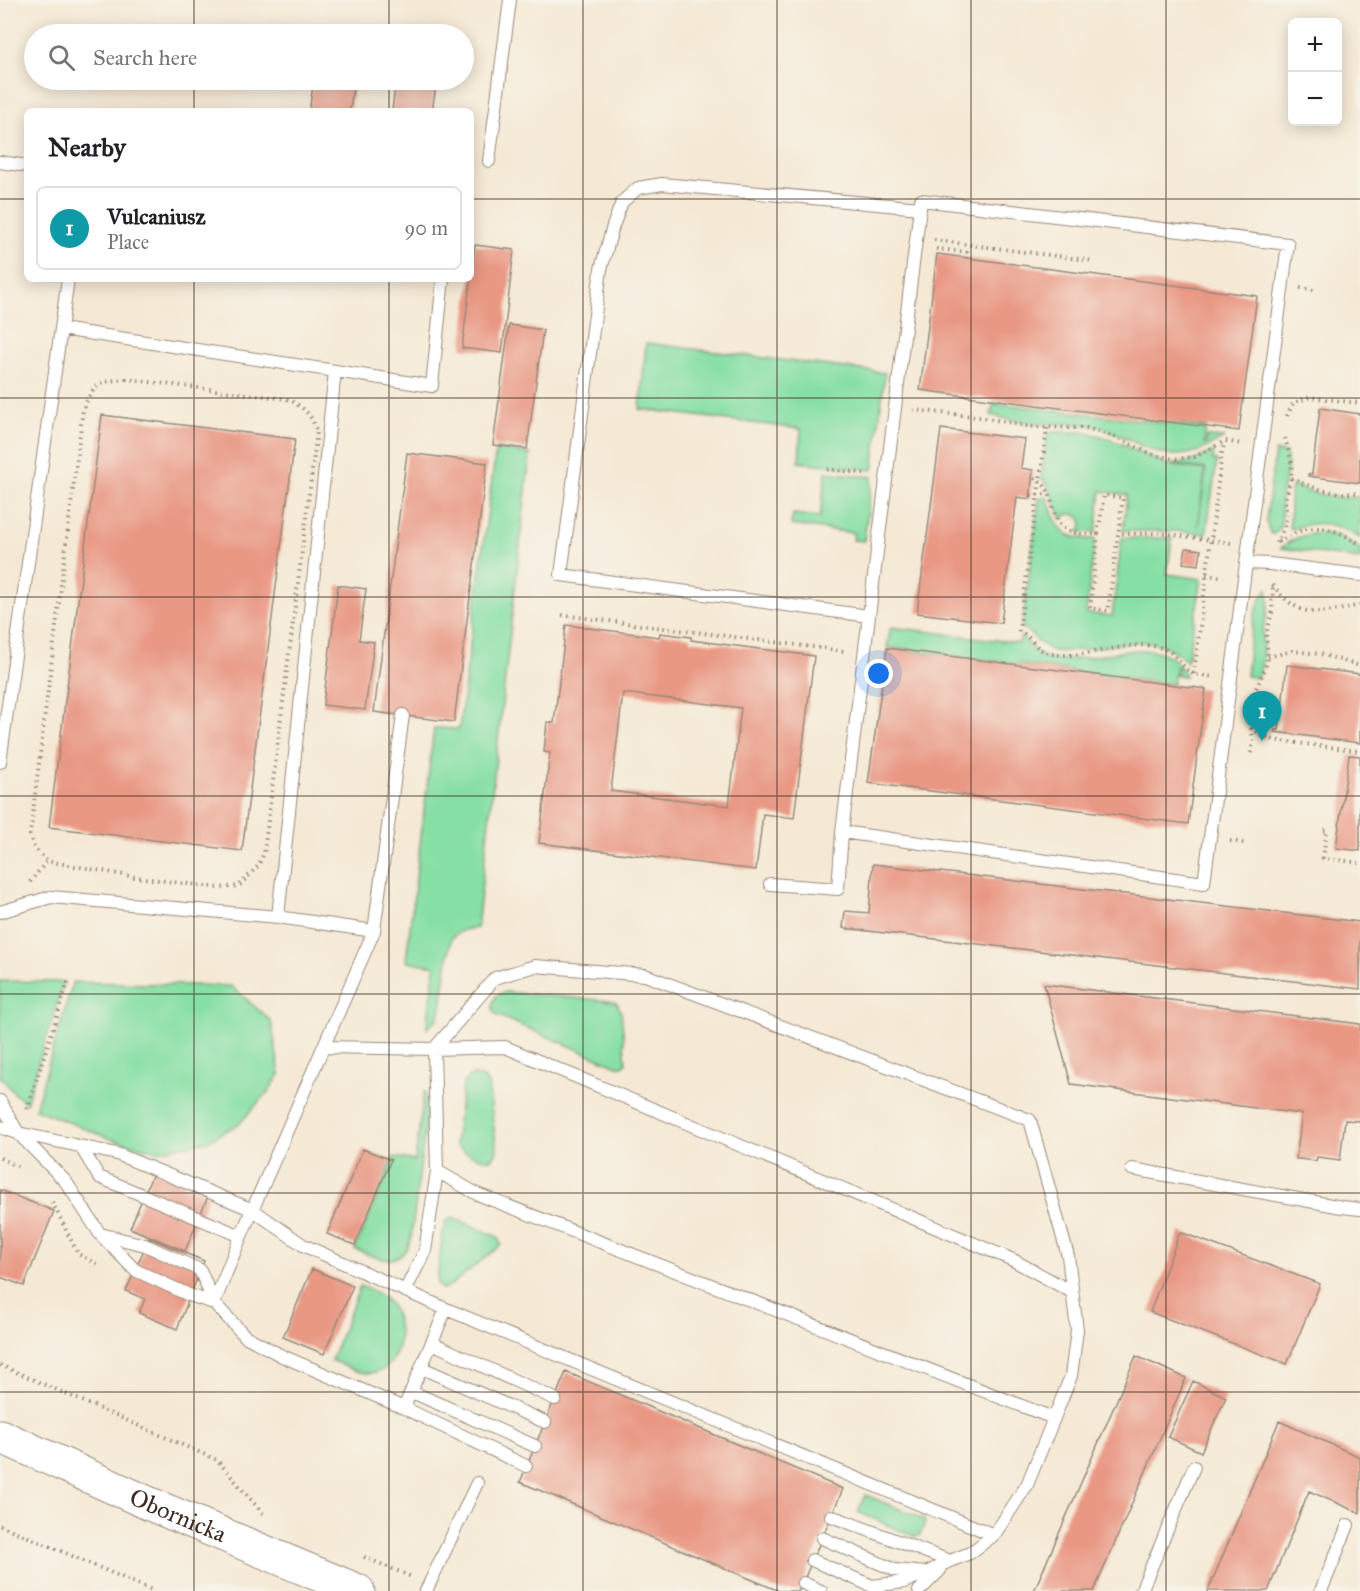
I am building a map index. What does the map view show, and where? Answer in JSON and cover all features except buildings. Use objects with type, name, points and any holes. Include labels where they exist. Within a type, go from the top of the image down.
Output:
[{"type":"main road","name":"Obornicka","points":[[0,1436],[150,1504],[358,1591]]},
{"type":"lane","points":[[489,161],[510,0]]},
{"type":"lane","points":[[0,162],[24,166]]},
{"type":"lane","points":[[869,616],[561,576],[572,487],[601,269],[622,202],[638,188],[662,184],[920,208]]},
{"type":"lane","points":[[770,884],[838,889],[842,832],[921,200],[1288,244],[1204,883],[842,832]]},
{"type":"lane","points":[[0,762],[68,282]]},
{"type":"lane","points":[[61,329],[432,386],[443,282]]},
{"type":"lane","points":[[278,917],[335,370]]},
{"type":"lane","points":[[1247,563],[1360,575]]},
{"type":"lane","points":[[214,1303],[374,931],[403,715]]},
{"type":"lane","points":[[0,912],[51,897],[278,917],[374,931]]},
{"type":"lane","points":[[405,1291],[425,1251],[437,1171],[434,1049],[495,978],[535,966],[645,975],[1030,1120],[1068,1256],[1077,1330],[1071,1376],[1027,1485],[994,1535],[970,1553],[904,1582],[872,1586],[812,1560]]},
{"type":"lane","points":[[324,1047],[434,1049],[505,1047],[1013,1260],[1072,1292]]},
{"type":"lane","points":[[0,1101],[18,1133],[66,1182],[100,1234],[135,1270],[189,1295],[214,1303]]},
{"type":"lane","points":[[0,1127],[117,1154],[253,1210],[303,1245],[446,1309],[994,1535]]},
{"type":"lane","points":[[81,1147],[99,1177],[241,1236]]},
{"type":"lane","points":[[1132,1169],[1360,1209]]},
{"type":"lane","points":[[437,1171],[477,1194],[1053,1418]]},
{"type":"lane","points":[[100,1234],[145,1245],[200,1270],[214,1303],[245,1336],[282,1356],[404,1408],[526,1466]]},
{"type":"lane","points":[[404,1408],[446,1309]]},
{"type":"lane","points":[[432,1343],[555,1399]]},
{"type":"lane","points":[[422,1368],[545,1422]]},
{"type":"lane","points":[[412,1392],[535,1446]]},
{"type":"lane","points":[[1142,1591],[1194,1467]]},
{"type":"lane","points":[[428,1588],[477,1483]]},
{"type":"lane","points":[[831,1516],[950,1561]]},
{"type":"lane","points":[[1321,1591],[1348,1525]]},
{"type":"lane","points":[[822,1538],[895,1570],[926,1573]]},
{"type":"lane","points":[[919,1591],[950,1561]]},
{"type":"lane","points":[[802,1583],[822,1591]]},
{"type":"path","points":[[932,249],[933,240],[1094,261]]},
{"type":"path","points":[[938,249],[967,252],[966,258]]},
{"type":"path","points":[[126,379],[287,399],[302,406],[313,420],[317,430],[264,853],[258,866],[238,886],[220,888],[135,877],[47,861],[34,847],[30,834],[83,410],[91,391],[107,380],[126,379]]},
{"type":"path","points":[[1286,422],[1293,403],[1310,398],[1360,404]]},
{"type":"path","points":[[910,410],[981,417],[1013,425],[1087,428],[1116,437],[1154,455],[1174,459],[1195,457],[1225,441],[1248,444]]},
{"type":"path","points":[[1047,428],[1019,631],[1026,634],[1039,650],[1052,654],[1078,655],[1135,646],[1164,649],[1176,656],[1185,668],[1194,674],[1219,677]]},
{"type":"path","points":[[1283,429],[1292,464],[1285,500],[1287,517],[1276,543],[1306,529],[1323,528],[1338,531],[1360,544]]},
{"type":"path","points":[[1194,674],[1210,540],[1225,441]]},
{"type":"path","points":[[827,468],[887,476]]},
{"type":"path","points":[[1034,478],[1039,480],[1048,494],[1058,520],[1067,532],[1080,536],[1098,534]]},
{"type":"path","points":[[1291,478],[1312,489],[1347,494],[1360,493]]},
{"type":"path","points":[[1031,495],[1048,494]]},
{"type":"path","points":[[1104,495],[1123,498],[1108,611],[1090,608],[1098,534],[1104,495]]},
{"type":"path","points":[[1118,534],[1161,533],[1236,544]]},
{"type":"path","points":[[1206,575],[1231,578]]},
{"type":"path","points":[[1251,753],[1253,741],[1249,704],[1268,657],[1266,634],[1272,613],[1273,585],[1283,598],[1302,610],[1323,614],[1360,604]]},
{"type":"path","points":[[562,615],[864,654]]},
{"type":"path","points":[[1268,657],[1292,651],[1321,654],[1360,666]]},
{"type":"path","points":[[1251,728],[1274,740],[1360,751]]},
{"type":"path","points":[[1324,830],[1327,830],[1323,858],[1360,863]]},
{"type":"path","points":[[1226,841],[1244,843]]},
{"type":"path","points":[[8,1161],[29,1105],[69,979]]},
{"type":"path","points":[[0,1158],[22,1169]]},
{"type":"path","points":[[47,1193],[78,1254],[108,1269]]},
{"type":"path","points":[[0,1365],[217,1460],[263,1515],[274,1519]]},
{"type":"path","points":[[0,1526],[154,1591]]},
{"type":"path","points":[[357,1554],[428,1588]]},
{"type":"green space","points":[[646,343],[885,373],[873,470],[799,462],[801,429],[640,409]]},
{"type":"green space","points":[[994,403],[1206,428],[1204,444],[1206,444],[1207,437],[1224,438],[1195,452],[1183,455],[1166,454],[1095,426],[1032,423],[991,415]]},
{"type":"green space","points":[[1048,432],[1085,432],[1122,444],[1167,465],[1205,470],[1198,527],[1206,469],[1172,464],[1193,461],[1214,451],[1213,460],[1217,461],[1206,534],[1177,531],[1123,531],[1127,495],[1101,491],[1096,532],[1079,532],[1082,526],[1081,519],[1074,514],[1067,514],[1062,519],[1046,483],[1041,478]]},
{"type":"green space","points":[[496,449],[530,454],[477,928],[463,930],[451,938],[440,1013],[427,1028],[435,966],[406,961],[434,728],[459,729]]},
{"type":"green space","points":[[1275,452],[1286,453],[1288,466],[1281,497],[1281,522],[1274,534],[1270,533],[1266,521]]},
{"type":"green space","points":[[826,472],[872,477],[864,541],[853,540],[854,533],[791,525],[793,514],[820,517]]},
{"type":"green space","points":[[1293,485],[1326,496],[1360,497],[1360,538],[1327,524],[1319,523],[1289,528],[1290,495]]},
{"type":"green space","points":[[1047,498],[1062,530],[1074,537],[1095,539],[1086,613],[1112,616],[1122,538],[1172,538],[1167,574],[1202,579],[1187,662],[1162,645],[1149,642],[1054,651],[1043,646],[1022,627],[1039,499]]},
{"type":"green space","points":[[1323,533],[1339,536],[1360,549],[1360,559],[1281,548],[1300,537]]},
{"type":"green space","points":[[1267,589],[1268,606],[1263,631],[1263,655],[1257,678],[1246,676],[1254,620],[1261,598]]},
{"type":"green space","points":[[891,627],[1019,643],[1021,636],[1041,655],[1062,660],[1143,650],[1160,652],[1175,660],[1185,676],[1176,675],[1178,667],[1176,666],[1173,684],[887,647]]},
{"type":"green space","points":[[0,981],[64,982],[26,1103],[0,1076]]},
{"type":"green space","points":[[73,982],[231,986],[271,1021],[280,1074],[268,1092],[239,1124],[207,1141],[157,1151],[114,1140],[35,1109]]},
{"type":"green space","points":[[506,992],[617,1003],[621,1012],[626,1063],[623,1066],[617,1066],[496,1015],[493,1007],[494,1000],[497,995]]},
{"type":"green space","points":[[474,1075],[484,1078],[488,1084],[497,1151],[492,1159],[472,1155],[461,1150],[455,1143],[463,1084],[467,1078]]},
{"type":"green space","points":[[424,1091],[428,1098],[428,1106],[411,1238],[402,1255],[388,1259],[372,1256],[355,1249],[394,1157],[415,1161]]},
{"type":"green space","points":[[454,1218],[498,1237],[501,1245],[447,1288],[442,1289],[438,1286],[437,1280],[444,1225],[447,1220]]},
{"type":"green space","points":[[360,1286],[379,1294],[388,1302],[394,1311],[399,1333],[395,1355],[390,1364],[382,1370],[371,1373],[356,1371],[331,1360]]},
{"type":"green space","points":[[865,1495],[924,1519],[920,1535],[915,1537],[858,1512]]},
{"type":"place","name":"Vulcaniusz","points":[[1262,741]]}]
